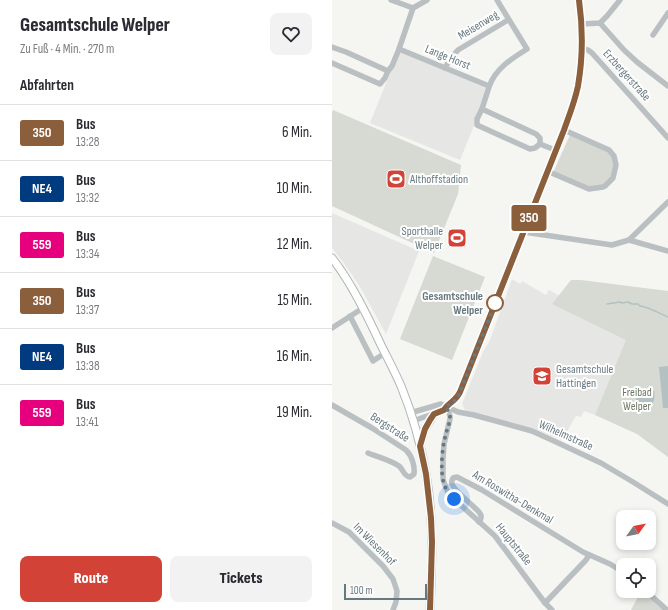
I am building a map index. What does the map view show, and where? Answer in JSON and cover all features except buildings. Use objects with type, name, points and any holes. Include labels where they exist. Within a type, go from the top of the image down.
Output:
[{"type":"main road","points":[[332,258],[349,283],[363,308],[401,387],[420,446],[426,474],[431,518],[432,542],[430,610]]},
{"type":"main road","points":[[420,446],[425,429],[434,414]]},
{"type":"street","points":[[391,0],[413,8]]},
{"type":"street","points":[[332,63],[380,84],[392,66],[413,8],[427,0]]},
{"type":"street","points":[[497,0],[526,49],[498,70],[489,86],[482,109],[477,119],[477,125],[530,149],[535,148],[540,144]]},
{"type":"street","points":[[413,422],[444,410],[446,406],[456,399],[524,232],[564,130],[578,86],[582,58],[582,24],[579,0]]},
{"type":"street","points":[[582,24],[600,23],[620,0]]},
{"type":"street","points":[[653,35],[668,13]]},
{"type":"street","name":"Meisenweg","points":[[445,68],[450,59],[458,50],[508,20]]},
{"type":"street","points":[[600,23],[624,50],[668,86]]},
{"type":"street","points":[[332,47],[388,71]]},
{"type":"street","name":"Erzbergerstraße","points":[[582,48],[592,53],[668,138]]},
{"type":"street","name":"Lange Horst","points":[[399,49],[489,86]]},
{"type":"street","points":[[482,109],[536,134],[540,138],[540,144]]},
{"type":"street","points":[[547,171],[589,189],[605,186],[613,178],[616,165],[614,156],[609,150],[564,130]]},
{"type":"street","points":[[540,144],[555,150]]},
{"type":"street","points":[[524,232],[612,246],[629,240],[668,202]]},
{"type":"street","points":[[629,240],[668,252]]},
{"type":"street","points":[[332,328],[363,308]]},
{"type":"street","points":[[350,316],[373,361],[385,353]]},
{"type":"street","points":[[410,413],[441,404],[446,406]]},
{"type":"street","name":"Bergstraße","points":[[332,405],[406,450],[412,458],[414,474],[407,477],[400,466],[368,453]]},
{"type":"street","name":"Wilhelmstraße","points":[[446,406],[458,412],[532,431],[601,463],[668,504]]},
{"type":"street","name":"Hauptstraße","points":[[446,406],[450,420],[444,444],[442,473],[444,484],[448,492],[495,536],[552,610]]},
{"type":"street","name":"Am Roswitha-Denkmal","points":[[479,522],[482,515],[455,489],[452,484],[453,478],[457,477],[482,490],[589,555],[616,568]]},
{"type":"street","name":"Im Wiesenhof","points":[[332,523],[350,532],[383,566],[393,579],[397,591],[396,602],[393,610]]},
{"type":"street","points":[[546,610],[546,603],[589,555]]},
{"type":"street","points":[[654,598],[667,610]]},
{"type":"shaded area","points":[[399,51],[489,89],[460,160],[370,123]]},
{"type":"shaded area","points":[[332,213],[419,251],[386,334],[359,285],[332,248]]},
{"type":"shaded area","name":"Gesamtschule Hattingen","points":[[512,279],[520,284],[522,281],[546,295],[549,290],[553,292],[628,337],[595,415],[584,411],[581,417],[576,416],[562,440],[539,431],[465,410],[462,404],[483,352],[490,340]]},
{"type":"shaded area","points":[[668,366],[668,408],[663,408],[659,367]]},
{"type":"shaded area","points":[[651,390],[654,391],[653,404],[650,408],[642,411],[636,405],[636,399],[646,395]]},
{"type":"green space","name":"Althoffstadion","points":[[333,110],[461,165],[458,194],[434,253],[332,206]]},
{"type":"green space","points":[[570,135],[608,151],[613,157],[614,165],[612,177],[603,185],[589,187],[553,173]]},
{"type":"green space","points":[[433,256],[485,277],[452,360],[400,339]]},
{"type":"green space","name":"Freibad Welper","points":[[571,280],[668,291],[668,457],[637,434],[595,415],[626,340],[552,304]]},
{"type":"green space","points":[[637,598],[651,598],[664,610],[631,610]]},
{"type":"waterway","points":[[607,304],[620,302],[638,304],[668,317]]},
{"type":"bus line","name":"350","points":[[430,610],[432,542],[431,518],[426,474],[420,446],[425,429],[434,414],[444,410],[446,406],[458,397],[564,130],[578,86],[582,58],[582,24],[579,0]]},
{"type":"place","name":"Althoffstadion","points":[[396,179]]},
{"type":"place","name":"Sporthalle Welper","points":[[457,238]]},
{"type":"place","name":"Gesamtschule Welper","points":[[495,303]]},
{"type":"place","name":"Gesamtschule Hattingen","points":[[542,376]]},
{"type":"route","points":[[454,499],[444,484],[442,473],[444,444],[450,420],[446,406],[458,397],[497,299],[495,303]]}]
